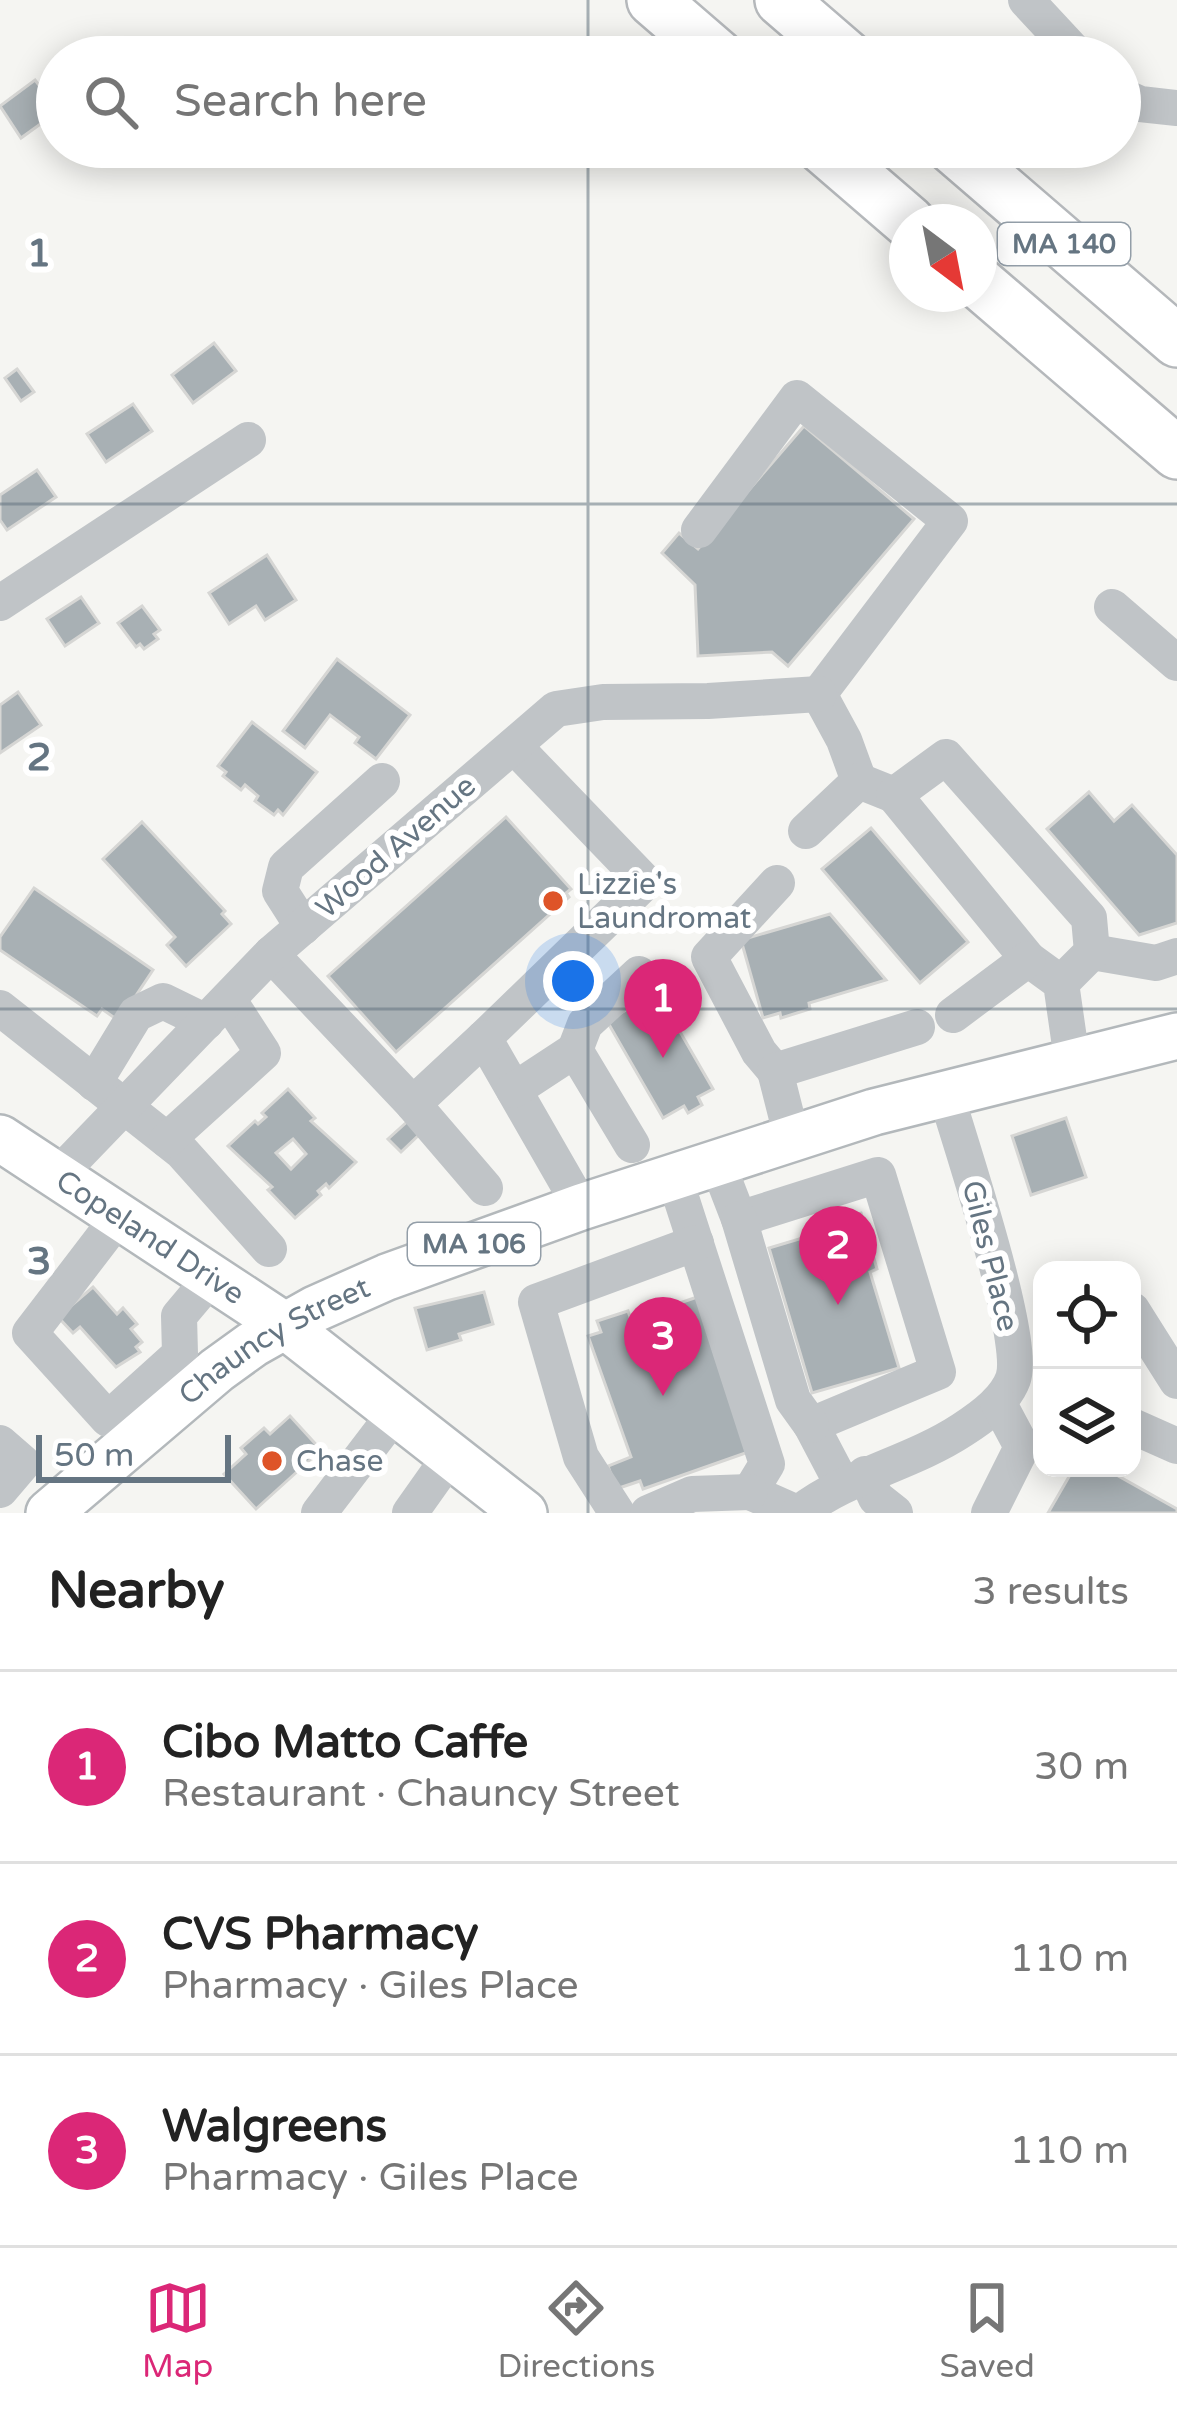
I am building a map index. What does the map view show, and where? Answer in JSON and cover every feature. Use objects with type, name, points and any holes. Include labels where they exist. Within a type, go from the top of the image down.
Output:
[{"type":"highway","points":[[653,0],[694,36]]},
{"type":"highway","points":[[781,0],[823,36]]},
{"type":"highway","points":[[846,168],[889,205]]},
{"type":"highway","name":"MA 140","points":[[976,168],[1177,341]]},
{"type":"highway","name":"MA 140","points":[[997,298],[1177,453]]},
{"type":"main road","name":"Chauncy Street","points":[[946,1094],[1006,1066],[1177,1012]]},
{"type":"main road","name":"Chauncy Street","points":[[59,1510],[192,1367],[387,1277],[792,1138],[1177,1036]]},
{"type":"main road","name":"Copeland Drive","points":[[0,1138],[284,1325],[524,1513]]},
{"type":"street","points":[[1026,0],[1059,36]]},
{"type":"street","points":[[1141,104],[1177,107]]},
{"type":"street","points":[[699,530],[797,398],[950,521],[819,694],[859,781],[894,795],[1028,958],[1061,983],[1070,1046]]},
{"type":"street","points":[[0,603],[248,440]]},
{"type":"street","points":[[1112,607],[1177,663]]},
{"type":"street","name":"Wood Avenue","points":[[56,1178],[271,954],[556,710],[603,702],[819,694]]},
{"type":"street","points":[[413,1104],[645,882],[514,746]]},
{"type":"street","points":[[894,795],[946,757],[1089,918],[1091,952],[1061,983]]},
{"type":"street","points":[[303,927],[280,891],[286,867],[382,781]]},
{"type":"street","points":[[806,831],[859,781]]},
{"type":"street","points":[[777,883],[709,957],[759,1052],[775,1071],[792,1138]]},
{"type":"street","points":[[1091,952],[1156,963],[1177,956]]},
{"type":"street","points":[[271,954],[485,1188]]},
{"type":"street","points":[[953,1015],[1028,958]]},
{"type":"street","points":[[514,1090],[575,1050],[586,1024],[639,974]]},
{"type":"street","points":[[94,1083],[136,1014],[163,1001],[217,1010],[262,1053],[167,1140]]},
{"type":"street","points":[[0,1008],[167,1140],[269,1249]]},
{"type":"street","points":[[775,1071],[917,1027]]},
{"type":"street","points":[[484,1038],[581,1207]]},
{"type":"street","points":[[575,1050],[632,1144]]},
{"type":"street","name":"Giles Place","points":[[946,1094],[995,1259],[1013,1348],[1022,1447],[989,1513]]},
{"type":"street","points":[[718,1162],[740,1219],[793,1400],[854,1479],[895,1513]]},
{"type":"street","points":[[740,1219],[878,1175],[938,1372],[811,1425]]},
{"type":"street","points":[[674,1176],[767,1464],[750,1492]]},
{"type":"street","points":[[118,1217],[30,1333],[108,1419],[192,1367],[179,1316],[211,1278]]},
{"type":"street","points":[[617,1513],[581,1457],[536,1302],[696,1243]]},
{"type":"street","points":[[1141,1324],[1177,1381]]},
{"type":"street","points":[[648,1513],[692,1494],[750,1492],[798,1513],[854,1479],[935,1445],[1017,1391]]},
{"type":"street","points":[[319,1513],[396,1412]]},
{"type":"street","points":[[1141,1430],[1177,1446]]},
{"type":"street","points":[[0,1443],[23,1463],[0,1490]]},
{"type":"street","points":[[410,1513],[451,1455]]},
{"type":"building","points":[[36,81],[36,127],[21,138],[0,106]]},
{"type":"building","points":[[214,343],[236,371],[193,403],[172,375]]},
{"type":"building","points":[[17,369],[34,392],[21,401],[5,378]]},
{"type":"building","points":[[133,404],[152,431],[106,462],[87,434]]},
{"type":"building","points":[[804,426],[914,519],[788,666],[772,652],[698,656],[695,585],[662,553],[679,533],[698,549]]},
{"type":"building","points":[[37,470],[56,497],[7,530],[0,520],[0,495]]},
{"type":"building","points":[[267,555],[296,600],[265,620],[256,606],[229,624],[209,593]]},
{"type":"building","points":[[81,597],[99,623],[65,646],[47,619]]},
{"type":"building","points":[[142,606],[160,630],[154,634],[158,639],[144,649],[140,644],[136,647],[118,623]]},
{"type":"building","points":[[337,659],[410,715],[376,759],[355,743],[359,737],[330,715],[305,748],[283,731]]},
{"type":"building","points":[[18,692],[41,725],[0,753],[0,705]]},
{"type":"building","points":[[252,722],[317,772],[283,815],[278,810],[274,815],[255,801],[258,796],[245,785],[241,790],[218,766]]},
{"type":"building","points":[[1089,792],[1114,821],[1132,805],[1177,855],[1177,923],[1139,935],[1047,829]]},
{"type":"building","points":[[506,817],[571,889],[566,893],[569,897],[396,1052],[328,976]]},
{"type":"building","points":[[142,822],[225,911],[222,914],[231,924],[186,966],[167,945],[175,937],[103,859]]},
{"type":"building","points":[[871,828],[968,942],[920,983],[822,869]]},
{"type":"building","points":[[34,888],[153,970],[119,1021],[102,1009],[97,1016],[0,950],[0,937]]},
{"type":"building","points":[[830,914],[886,980],[809,1003],[810,1009],[781,1018],[780,1013],[763,1018],[741,940]]},
{"type":"building","points":[[657,992],[713,1089],[698,1097],[702,1105],[688,1113],[684,1106],[663,1118],[607,1021]]},
{"type":"building","points":[[288,1089],[315,1118],[311,1121],[356,1162],[329,1188],[326,1184],[318,1191],[321,1195],[295,1218],[268,1190],[272,1187],[228,1146],[266,1117],[262,1113]],"holes":[[[293,1139],[306,1154],[291,1169],[276,1153]]]},
{"type":"building","points":[[1066,1118],[1086,1177],[1031,1195],[1012,1136]]},
{"type":"building","points":[[409,1120],[421,1133],[401,1152],[388,1139]]},
{"type":"building","points":[[861,1213],[877,1269],[870,1272],[899,1368],[812,1393],[769,1248],[806,1237],[804,1230]]},
{"type":"building","points":[[93,1287],[117,1314],[123,1308],[137,1324],[131,1329],[142,1342],[136,1347],[140,1352],[116,1367],[80,1327],[73,1333],[58,1317]]},
{"type":"building","points":[[484,1292],[493,1324],[427,1350],[415,1308]]},
{"type":"building","points":[[700,1296],[754,1450],[643,1489],[640,1481],[616,1489],[608,1466],[631,1457],[588,1336],[601,1332],[597,1321],[628,1311],[631,1320]]},
{"type":"building","points":[[290,1416],[321,1450],[256,1509],[224,1474],[246,1454],[241,1448],[264,1428],[270,1434]]},
{"type":"building","points":[[1069,1477],[1120,1477],[1177,1509],[1177,1513],[1048,1513]]},
{"type":"place","name":"Lizzie's Laundromat","points":[[553,901]]},
{"type":"place","name":"Cibo Matto Caffe","points":[[663,1058]]},
{"type":"place","name":"CVS Pharmacy","points":[[838,1305]]},
{"type":"place","name":"Walgreens","points":[[663,1396]]},
{"type":"place","name":"Chase","points":[[272,1461]]}]
